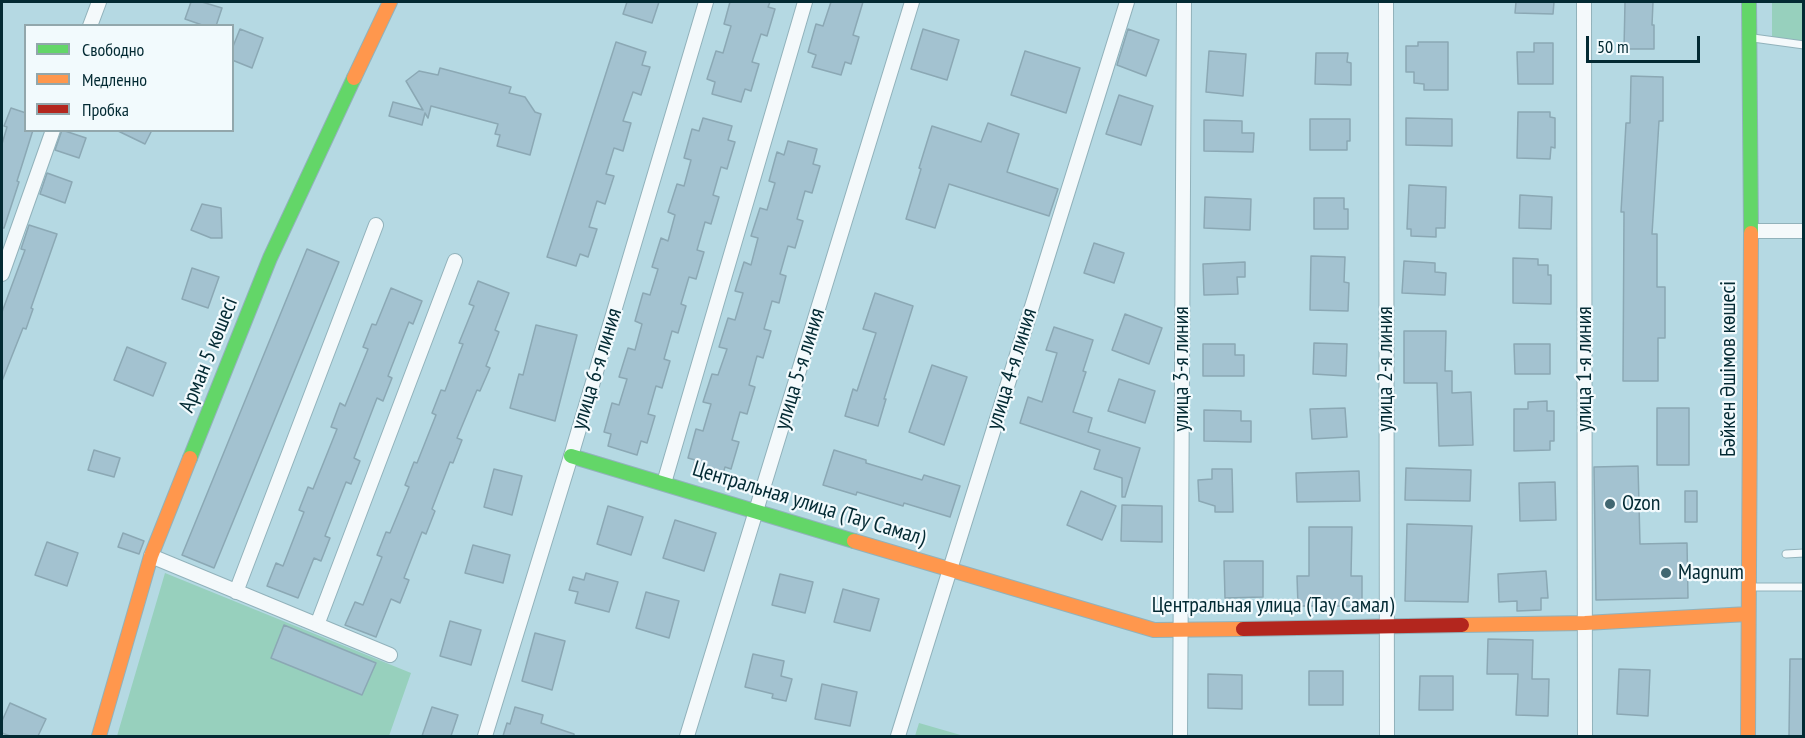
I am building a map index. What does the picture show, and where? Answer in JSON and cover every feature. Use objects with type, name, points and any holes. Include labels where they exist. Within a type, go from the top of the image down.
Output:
[{"type":"street","points":[[91,24],[99,2]]},
{"type":"street","name":"Арман 5 көшесі","points":[[99,736],[151,556],[270,258],[390,2]]},
{"type":"street","name":"улица 6-я линия","points":[[485,736],[572,456],[706,2]]},
{"type":"street","points":[[664,483],[805,2]]},
{"type":"street","name":"улица 5-я линия","points":[[687,736],[912,2]]},
{"type":"street","name":"улица 4-я линия","points":[[898,736],[1127,2]]},
{"type":"street","name":"улица 3-я линия","points":[[1180,736],[1184,2]]},
{"type":"street","name":"улица 2-я линия","points":[[1386,2],[1387,736]]},
{"type":"street","name":"улица 1-я линия","points":[[1584,2],[1585,736]]},
{"type":"street","name":"Бәйкен Әшімов көшесі","points":[[1748,736],[1751,231],[1749,2]]},
{"type":"street","points":[[2,274],[52,132]]},
{"type":"street","points":[[236,592],[376,225]]},
{"type":"street","points":[[1751,231],[1803,231]]},
{"type":"street","points":[[317,625],[455,261]]},
{"type":"street","name":"Центральная улица (Тау Самал)","points":[[572,456],[1155,630],[1585,623],[1748,614]]},
{"type":"street","points":[[151,556],[390,655]]},
{"type":"lane","points":[[1749,38],[1803,45]]},
{"type":"lane","points":[[1786,554],[1803,553]]},
{"type":"lane","points":[[1748,587],[1803,587]]},
{"type":"green space","points":[[1772,2],[1803,2],[1803,41],[1772,40]]},
{"type":"green space","points":[[165,573],[411,673],[389,736],[117,736]]},
{"type":"green space","points":[[919,723],[964,736],[915,736]]},
{"type":"building","points":[[191,2],[202,2],[222,8],[217,24],[199,24],[185,19]]},
{"type":"building","points":[[627,2],[659,2],[652,23],[623,14]]},
{"type":"building","points":[[730,2],[770,2],[768,7],[775,9],[767,36],[761,34],[752,62],[759,64],[751,91],[745,89],[741,102],[712,94],[715,82],[707,79],[716,51],[723,53],[731,26],[724,24]]},
{"type":"building","points":[[831,2],[863,2],[853,35],[859,37],[851,64],[845,62],[841,75],[812,67],[816,55],[808,52],[816,24],[823,26]]},
{"type":"building","points":[[1516,2],[1554,2],[1553,14],[1515,13]]},
{"type":"building","points":[[1625,2],[1653,2],[1654,49],[1624,49]]},
{"type":"building","points":[[240,29],[263,38],[252,68],[234,61],[234,44]]},
{"type":"building","points":[[923,29],[959,40],[947,80],[911,69]]},
{"type":"building","points":[[1128,29],[1159,40],[1146,76],[1117,65]]},
{"type":"building","points":[[616,42],[646,52],[642,65],[650,67],[641,95],[633,92],[623,121],[631,123],[623,151],[614,148],[606,174],[614,176],[605,204],[597,201],[589,227],[597,229],[588,257],[580,254],[576,266],[547,257]]},
{"type":"building","points":[[1418,42],[1448,42],[1448,90],[1424,90],[1424,84],[1414,83],[1414,72],[1406,72],[1406,46],[1418,46]]},
{"type":"building","points":[[1534,43],[1553,43],[1553,84],[1518,84],[1517,52],[1534,52]]},
{"type":"building","points":[[1025,51],[1080,68],[1066,113],[1011,95]]},
{"type":"building","points":[[1209,51],[1246,54],[1243,96],[1206,92]]},
{"type":"building","points":[[1316,53],[1348,53],[1347,62],[1351,63],[1351,85],[1315,84]]},
{"type":"building","points":[[440,68],[511,87],[509,93],[525,97],[535,112],[541,114],[530,155],[497,146],[500,135],[495,134],[498,124],[431,106],[428,118],[425,113],[422,125],[389,116],[393,102],[423,110],[406,81],[419,71],[438,75]]},
{"type":"building","points":[[1631,76],[1663,77],[1663,121],[1659,121],[1652,234],[1657,234],[1657,287],[1665,287],[1665,338],[1658,338],[1658,381],[1623,381],[1624,212],[1621,212],[1626,123],[1630,123]]},
{"type":"building","points":[[1119,95],[1153,106],[1141,145],[1106,134]]},
{"type":"building","points":[[11,108],[24,112],[24,132],[32,132],[17,181],[19,182],[4,228],[2,228],[2,144],[7,127],[4,126]]},
{"type":"building","points":[[1518,112],[1550,112],[1550,117],[1555,118],[1555,148],[1551,147],[1550,159],[1517,158]]},
{"type":"building","points":[[703,118],[732,126],[728,140],[735,142],[727,169],[721,167],[713,195],[719,197],[711,224],[705,222],[697,250],[704,252],[696,279],[689,277],[681,304],[686,306],[678,333],[672,331],[664,359],[670,361],[662,388],[656,386],[648,414],[655,416],[647,443],[641,441],[637,455],[608,446],[611,434],[604,432],[612,403],[619,405],[627,379],[619,377],[628,348],[635,350],[642,324],[635,321],[643,293],[650,295],[658,269],[652,267],[661,238],[668,241],[675,215],[668,212],[677,184],[684,186],[691,160],[684,158],[692,129],[699,131]]},
{"type":"building","points":[[1406,118],[1452,119],[1452,146],[1406,145]]},
{"type":"building","points":[[1310,119],[1350,119],[1350,141],[1347,141],[1347,150],[1310,150]]},
{"type":"building","points":[[1204,120],[1242,121],[1242,133],[1254,133],[1253,152],[1204,151]]},
{"type":"building","points":[[988,123],[1019,134],[1007,172],[1058,189],[1049,216],[949,184],[935,228],[906,219],[932,126],[981,142]]},
{"type":"building","points":[[61,132],[86,138],[79,158],[55,150]]},
{"type":"building","points":[[120,132],[151,132],[145,144]]},
{"type":"building","points":[[788,141],[817,149],[813,164],[820,166],[812,193],[805,191],[797,219],[803,221],[795,248],[788,246],[780,274],[786,276],[779,303],[772,301],[764,329],[771,331],[763,358],[757,356],[749,385],[755,387],[747,414],[740,412],[732,440],[739,442],[731,469],[725,467],[721,481],[692,472],[695,460],[688,458],[696,429],[703,431],[711,404],[703,402],[712,374],[718,375],[727,349],[719,347],[728,318],[735,320],[743,293],[735,291],[744,262],[751,265],[758,238],[751,236],[760,208],[767,210],[775,183],[769,181],[777,152],[784,155]]},
{"type":"building","points":[[47,173],[72,182],[65,203],[40,194]]},
{"type":"building","points":[[1409,185],[1446,187],[1445,228],[1436,228],[1436,237],[1411,236],[1411,229],[1407,229]]},
{"type":"building","points":[[1520,195],[1552,197],[1551,229],[1519,228]]},
{"type":"building","points":[[1205,197],[1251,199],[1250,230],[1204,228]]},
{"type":"building","points":[[1314,198],[1344,198],[1344,209],[1348,209],[1348,229],[1314,229]]},
{"type":"building","points":[[202,204],[221,208],[222,238],[211,238],[191,230]]},
{"type":"building","points":[[29,225],[57,234],[26,329],[23,328],[2,381],[2,312],[25,250],[21,249]]},
{"type":"building","points":[[1094,243],[1124,253],[1114,283],[1084,273]]},
{"type":"building","points":[[307,249],[339,262],[214,568],[182,555]]},
{"type":"building","points":[[1311,256],[1345,257],[1344,282],[1349,283],[1348,311],[1310,310]]},
{"type":"building","points":[[1513,258],[1538,259],[1538,265],[1548,265],[1548,275],[1551,275],[1551,304],[1513,303]]},
{"type":"building","points":[[1404,261],[1435,263],[1435,272],[1446,273],[1445,295],[1402,293]]},
{"type":"building","points":[[1245,262],[1245,277],[1237,277],[1238,294],[1204,295],[1203,264]]},
{"type":"building","points":[[192,268],[219,277],[208,308],[182,299]]},
{"type":"building","points":[[478,281],[509,293],[495,330],[499,332],[486,366],[490,368],[480,391],[477,390],[457,438],[462,440],[453,463],[450,462],[432,509],[435,511],[426,534],[422,532],[404,578],[409,580],[400,603],[391,599],[376,637],[345,625],[355,602],[363,605],[382,557],[377,555],[386,532],[390,533],[409,487],[405,485],[414,462],[417,463],[436,415],[432,413],[441,390],[445,391],[463,344],[459,343],[474,306],[469,304]]},
{"type":"building","points":[[391,288],[422,301],[413,324],[409,322],[388,376],[392,378],[383,401],[377,398],[354,458],[360,461],[351,484],[346,482],[325,536],[330,538],[321,561],[314,558],[298,598],[267,586],[276,563],[283,566],[304,512],[299,510],[308,487],[313,489],[337,429],[331,427],[340,403],[345,406],[368,349],[363,347],[372,324],[376,325]]},
{"type":"building","points":[[875,293],[913,306],[884,399],[886,399],[878,426],[845,416],[853,389],[857,391],[876,333],[863,329]]},
{"type":"building","points":[[1125,314],[1162,328],[1149,364],[1112,350]]},
{"type":"building","points":[[536,325],[577,335],[555,421],[510,408],[519,374],[523,375]]},
{"type":"building","points":[[1054,327],[1093,340],[1083,371],[1086,372],[1073,412],[1092,418],[1088,432],[1140,448],[1125,497],[1122,497],[1122,478],[1094,469],[1100,450],[1020,423],[1028,397],[1042,402],[1057,353],[1046,350]]},
{"type":"building","points":[[1404,331],[1446,331],[1445,371],[1452,371],[1452,393],[1471,392],[1473,445],[1439,446],[1437,383],[1404,383]]},
{"type":"building","points":[[1314,343],[1347,344],[1346,376],[1313,374]]},
{"type":"building","points":[[1203,344],[1235,344],[1235,355],[1244,355],[1244,376],[1203,376]]},
{"type":"building","points":[[1514,344],[1550,344],[1550,374],[1515,374]]},
{"type":"building","points":[[127,347],[166,363],[153,396],[114,380]]},
{"type":"building","points":[[932,365],[967,377],[944,445],[909,432]]},
{"type":"building","points":[[1119,379],[1155,391],[1145,423],[1108,411]]},
{"type":"building","points":[[1547,401],[1547,411],[1554,411],[1554,441],[1550,441],[1550,450],[1514,451],[1514,409],[1528,409],[1528,402]]},
{"type":"building","points":[[1345,408],[1347,437],[1312,439],[1310,409]]},
{"type":"building","points":[[1657,408],[1689,408],[1689,465],[1657,465]]},
{"type":"building","points":[[1204,410],[1241,411],[1241,421],[1251,421],[1251,442],[1204,441]]},
{"type":"building","points":[[94,450],[120,458],[114,477],[88,470]]},
{"type":"building","points":[[834,450],[866,460],[866,463],[922,480],[924,475],[960,486],[950,517],[904,503],[903,506],[857,492],[856,495],[823,485]]},
{"type":"building","points":[[1638,466],[1640,544],[1687,543],[1688,598],[1596,600],[1594,467]]},
{"type":"building","points":[[1406,468],[1471,470],[1470,501],[1405,500]]},
{"type":"building","points":[[494,469],[522,476],[512,515],[484,507]]},
{"type":"building","points":[[1212,469],[1232,469],[1233,512],[1215,512],[1215,506],[1199,501],[1198,480],[1212,479]]},
{"type":"building","points":[[1359,471],[1360,501],[1297,502],[1296,473]]},
{"type":"building","points":[[1555,482],[1556,520],[1520,521],[1519,483]]},
{"type":"building","points":[[1081,491],[1116,506],[1102,540],[1067,525]]},
{"type":"building","points":[[1685,491],[1697,491],[1697,522],[1685,522]]},
{"type":"building","points":[[1122,505],[1162,506],[1162,542],[1121,541]]},
{"type":"building","points":[[608,506],[643,517],[631,555],[597,544]]},
{"type":"building","points":[[675,520],[716,533],[704,571],[663,558]]},
{"type":"building","points":[[1407,524],[1472,526],[1468,602],[1405,601]]},
{"type":"building","points":[[1309,527],[1352,527],[1351,576],[1362,576],[1362,606],[1298,606],[1297,576],[1309,576]]},
{"type":"building","points":[[123,533],[144,541],[139,554],[118,547]]},
{"type":"building","points":[[47,542],[78,553],[67,586],[35,575]]},
{"type":"building","points":[[473,545],[510,555],[503,583],[465,573]]},
{"type":"building","points":[[1224,561],[1263,561],[1263,597],[1225,598]]},
{"type":"building","points":[[1546,571],[1548,598],[1541,598],[1541,610],[1517,611],[1517,601],[1499,602],[1498,574]]},
{"type":"building","points":[[586,573],[618,582],[609,612],[575,603],[578,592],[569,590],[573,577],[584,580]]},
{"type":"building","points":[[780,574],[813,582],[805,613],[772,605]]},
{"type":"building","points":[[843,589],[879,599],[870,631],[834,622]]},
{"type":"building","points":[[646,592],[679,601],[669,638],[636,628]]},
{"type":"building","points":[[450,621],[481,630],[471,665],[440,656]]},
{"type":"building","points":[[284,625],[376,663],[362,695],[271,658]]},
{"type":"building","points":[[535,633],[565,641],[552,690],[522,681]]},
{"type":"building","points":[[1488,639],[1533,640],[1532,679],[1549,679],[1548,716],[1516,715],[1518,674],[1487,674]]},
{"type":"building","points":[[753,654],[784,661],[781,676],[792,679],[786,701],[772,698],[773,694],[745,687]]},
{"type":"building","points":[[1790,659],[1803,659],[1803,736],[1789,736]]},
{"type":"building","points":[[1619,669],[1650,670],[1648,716],[1617,714]]},
{"type":"building","points":[[1309,671],[1343,671],[1343,705],[1309,705]]},
{"type":"building","points":[[1208,674],[1242,675],[1242,709],[1208,708]]},
{"type":"building","points":[[1420,676],[1453,676],[1453,710],[1419,710]]},
{"type":"building","points":[[822,684],[857,692],[850,726],[815,719]]},
{"type":"building","points":[[10,703],[46,719],[38,736],[10,736],[2,733],[2,721]]},
{"type":"building","points":[[432,707],[458,715],[451,736],[422,736]]},
{"type":"building","points":[[515,707],[543,715],[541,723],[574,734],[574,736],[503,736],[507,723],[510,724]]},
{"type":"traffic: fast","points":[[1749,2],[1751,233]]},
{"type":"traffic: fast","points":[[190,458],[270,258],[354,78]]},
{"type":"traffic: fast","points":[[571,456],[854,541]]},
{"type":"traffic: slow","points":[[354,78],[390,2]]},
{"type":"traffic: slow","points":[[1748,736],[1751,233]]},
{"type":"traffic: slow","points":[[99,736],[151,556],[190,458]]},
{"type":"traffic: slow","points":[[854,541],[1154,630],[1243,629]]},
{"type":"traffic: slow","points":[[1462,625],[1585,623],[1748,614]]},
{"type":"traffic: jam","points":[[1243,629],[1462,625]]},
{"type":"place","name":"Ozon","points":[[1610,504]]},
{"type":"place","name":"Magnum","points":[[1666,573]]}]
